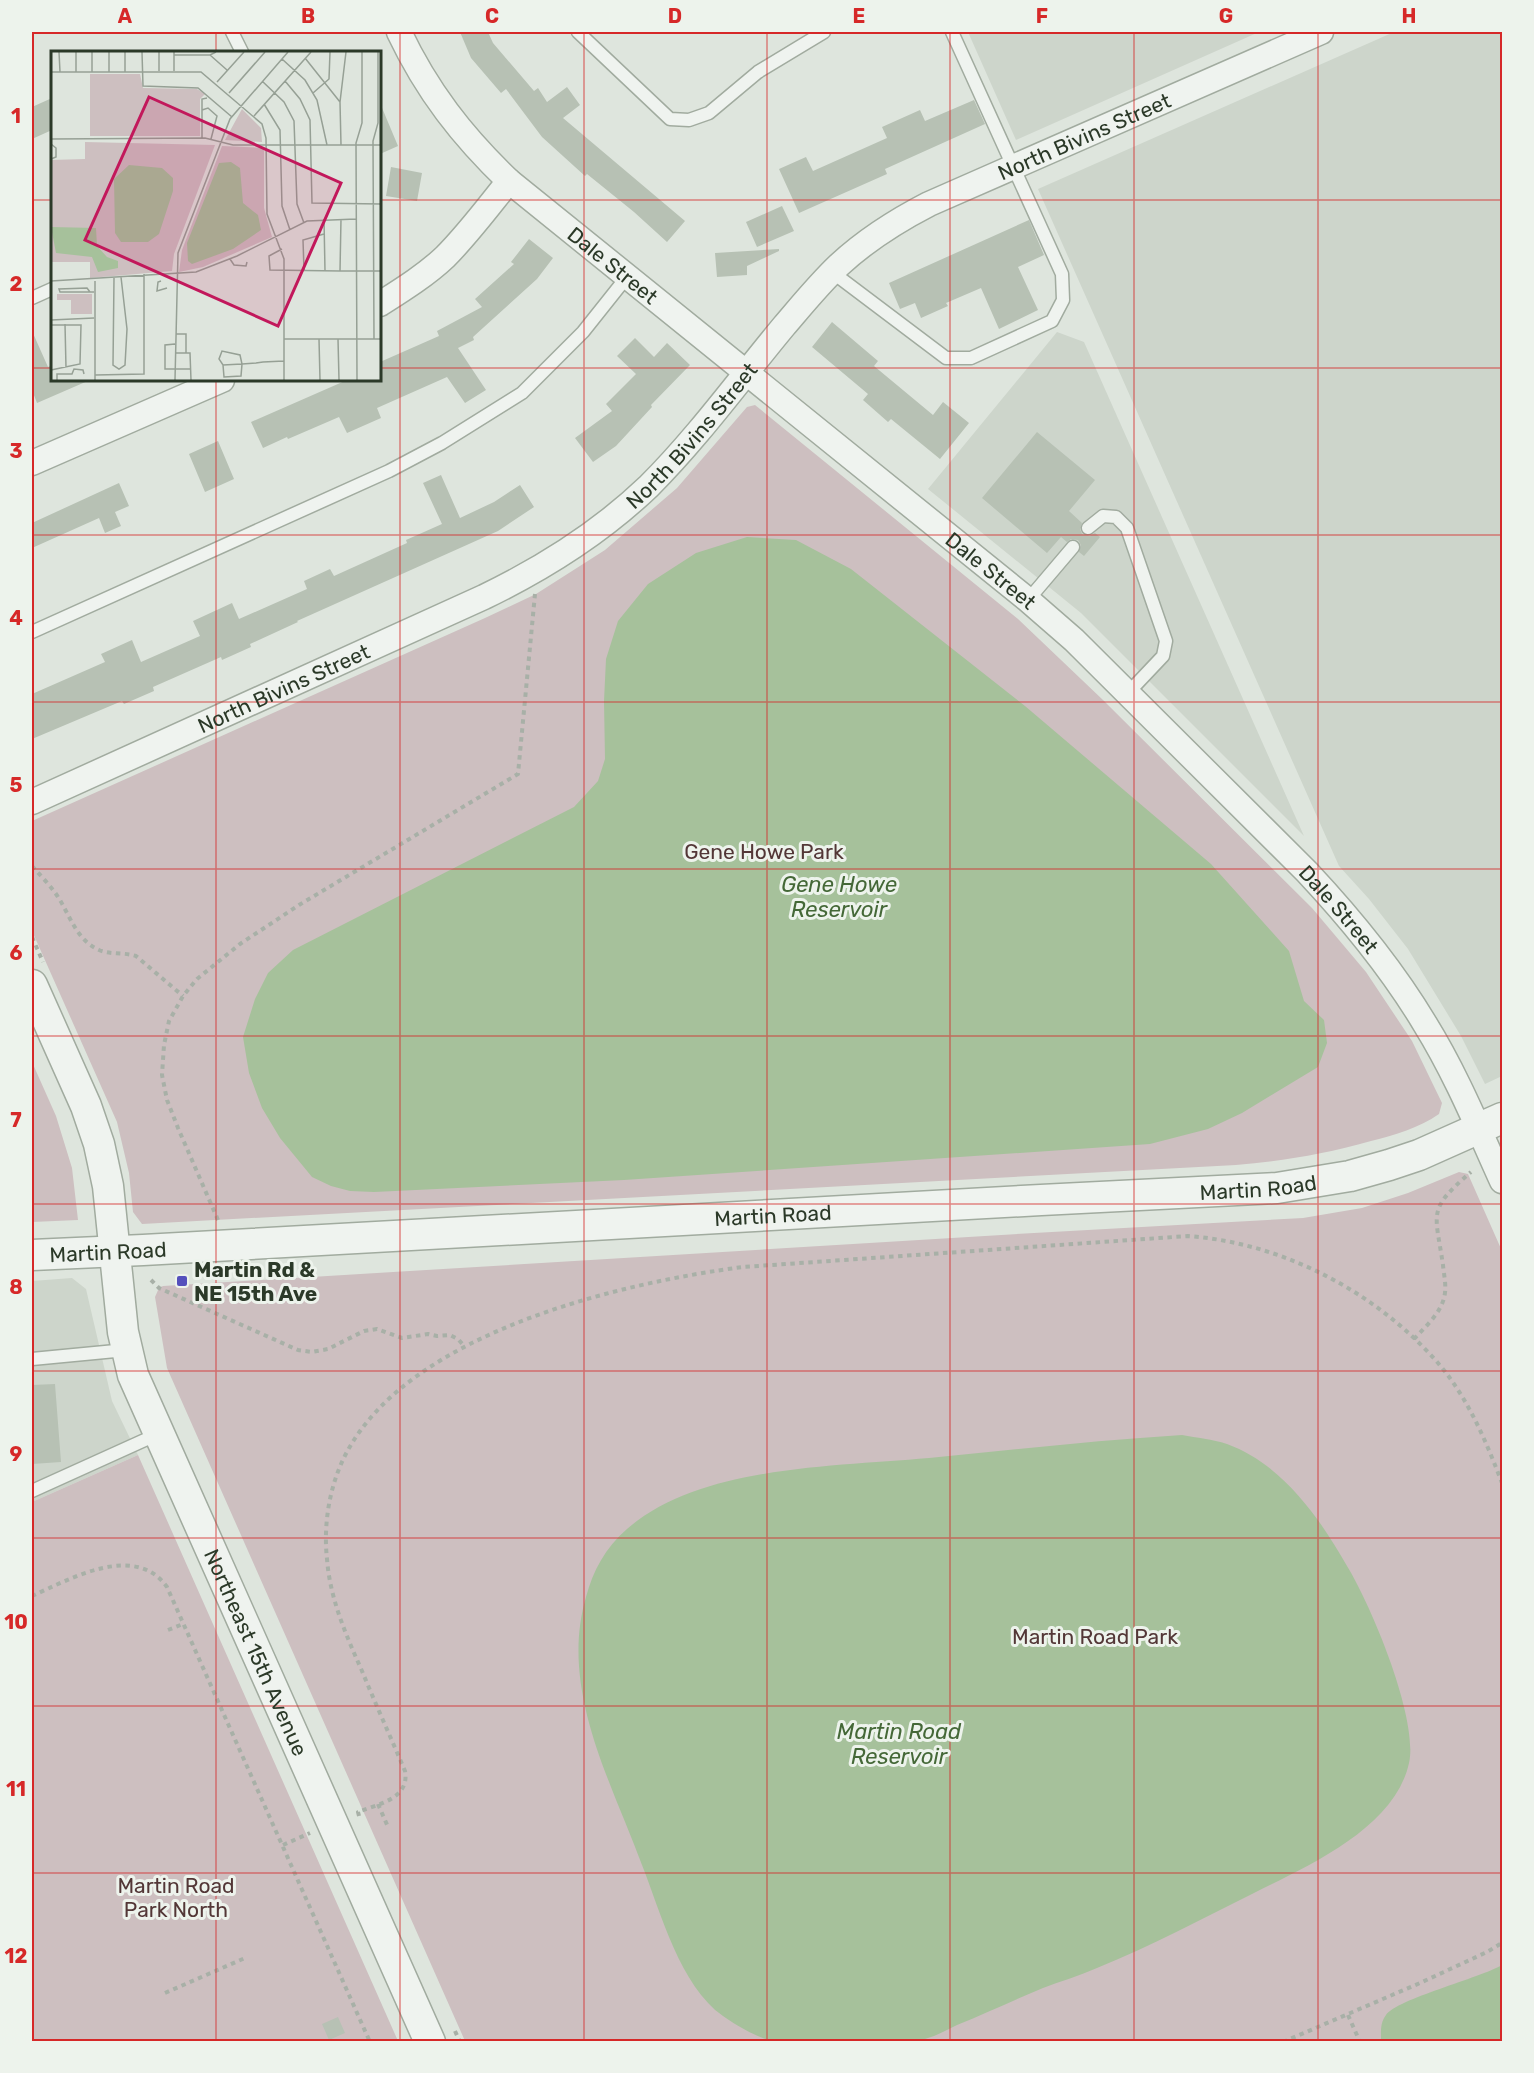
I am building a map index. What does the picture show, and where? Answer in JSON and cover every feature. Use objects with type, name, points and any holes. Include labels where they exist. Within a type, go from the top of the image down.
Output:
[{"type":"street","name":"Dale Street","points":[[399,32],[427,85],[453,123],[509,181],[626,278],[1028,600],[1074,640],[1307,872],[1355,926],[1425,1025],[1466,1099],[1491,1123],[1503,1181]]},
{"type":"street","name":"North Bivins Street","points":[[32,802],[484,597],[549,562],[596,531],[649,486],[832,272],[862,246],[909,214],[1321,32]]},
{"type":"street","points":[[381,303],[443,258],[509,181]]},
{"type":"street","points":[[32,464],[220,381]]},
{"type":"street","name":"Northeast 15th Avenue","points":[[39,977],[96,1134],[107,1176],[126,1350],[133,1376],[430,2042]]},
{"type":"street","name":"Martin Road","points":[[32,1255],[1277,1188],[1350,1176],[1389,1165],[1419,1155],[1491,1123]]},
{"type":"lane","points":[[232,32],[242,51]]},
{"type":"lane","points":[[578,32],[670,119],[689,120],[709,112],[758,72],[824,32]]},
{"type":"lane","points":[[832,272],[946,358],[972,358],[1052,321],[1063,300],[1062,274],[952,32]]},
{"type":"lane","points":[[32,632],[389,471],[442,443],[522,393],[583,332],[626,278]]},
{"type":"lane","points":[[32,298],[51,289]]},
{"type":"lane","points":[[1088,528],[1103,516],[1116,517],[1127,528],[1166,641],[1163,656],[1128,693]]},
{"type":"lane","points":[[1028,600],[1073,547]]},
{"type":"lane","points":[[32,1359],[126,1350]]},
{"type":"lane","points":[[32,1491],[158,1434]]},
{"type":"path","points":[[209,1224],[220,1224],[167,1100],[162,1075],[164,1045],[170,1021],[183,996],[196,979],[240,944],[299,905],[518,774],[535,590],[525,595]]},
{"type":"path","points":[[32,866],[57,895],[72,924],[90,945],[109,953],[136,956],[183,996]]},
{"type":"path","points":[[32,938],[39,977]]},
{"type":"path","points":[[1414,1339],[1438,1312],[1444,1298],[1445,1284],[1436,1229],[1436,1214],[1444,1196],[1471,1172]]},
{"type":"path","points":[[358,1812],[396,1796],[403,1790],[406,1780],[405,1771],[340,1621],[331,1589],[326,1527],[333,1484],[348,1449],[368,1421],[392,1396],[448,1356],[465,1347],[518,1322],[568,1304],[626,1288],[692,1274],[743,1267],[1188,1236],[1210,1238],[1241,1244],[1313,1269],[1349,1289],[1391,1319],[1439,1364],[1466,1403],[1503,1483]]},
{"type":"path","points":[[151,1280],[159,1288],[298,1350],[312,1352],[328,1349],[364,1331],[377,1329],[402,1338],[428,1334],[450,1335],[458,1339],[465,1347]]},
{"type":"path","points":[[32,1596],[76,1576],[115,1566],[147,1569],[159,1577],[167,1587],[370,2042]]},
{"type":"path","points":[[168,1630],[183,1624]]},
{"type":"path","points":[[378,1804],[388,1827]]},
{"type":"path","points":[[283,1845],[311,1833]]},
{"type":"path","points":[[1283,2042],[1487,1952],[1503,1942]]},
{"type":"path","points":[[165,1993],[245,1958]]},
{"type":"path","points":[[1348,2015],[1360,2042]]},
{"type":"shaded area","points":[[968,32],[1259,32],[1016,140]]},
{"type":"shaded area","points":[[1394,32],[1502,32],[1502,1076],[1485,1084],[1461,1036],[1408,949],[1369,899],[1339,866],[1038,189]]},
{"type":"shaded area","points":[[1057,332],[1084,342],[1304,836],[1081,613],[928,489]]},
{"type":"shaded area","points":[[72,1278],[86,1289],[112,1401],[138,1455],[32,1502],[32,1281]]},
{"type":"green space","name":"Gene Howe Reservoir","points":[[755,405],[1018,619],[1103,700],[1312,908],[1366,972],[1412,1041],[1442,1103],[1439,1114],[1406,1130],[1354,1146],[1304,1156],[1236,1165],[142,1224],[133,1212],[129,1173],[117,1122],[32,931],[32,821],[536,594],[605,550],[677,488],[747,407]]},
{"type":"green space","points":[[32,1062],[56,1116],[72,1168],[78,1220],[32,1222]]},
{"type":"green space","name":"Martin Road Park","points":[[1459,1172],[1468,1174],[1502,1251],[1502,2041],[465,2041],[167,1368],[155,1297],[159,1288],[1303,1218],[1362,1208],[1408,1193]]},
{"type":"green space","name":"Martin Road Park North","points":[[138,1455],[398,2041],[32,2041],[32,1502]]},
{"type":"water","name":"Gene Howe Reservoir","points":[[747,537],[796,540],[851,569],[1025,706],[1211,864],[1289,951],[1304,1001],[1324,1020],[1327,1043],[1318,1067],[1242,1113],[1208,1129],[1150,1144],[624,1180],[374,1192],[350,1191],[331,1186],[312,1177],[280,1138],[262,1108],[249,1073],[243,1037],[255,999],[268,973],[293,950],[574,807],[598,781],[605,759],[606,659],[618,621],[648,584],[696,553]]},
{"type":"water","name":"Martin Road Reservoir","points":[[1182,1435],[1227,1444],[1247,1453],[1282,1478],[1324,1529],[1357,1584],[1391,1663],[1407,1719],[1410,1744],[1409,1763],[1401,1786],[1386,1807],[1368,1826],[1346,1842],[1276,1882],[1137,1951],[1043,1988],[929,2038],[904,2043],[775,2042],[748,2031],[723,2016],[708,2003],[683,1968],[604,1768],[592,1734],[584,1700],[579,1666],[579,1631],[592,1578],[612,1544],[627,1529],[658,1507],[694,1491],[734,1480],[818,1467]]},
{"type":"water","points":[[1502,1965],[1502,2041],[1381,2041],[1383,2021],[1393,2009]]},
{"type":"building","points":[[460,32],[488,32],[493,43],[534,91],[538,88],[547,102],[567,87],[580,105],[563,118],[685,221],[667,242],[587,174],[585,176],[542,137],[506,89],[501,93],[471,58]]},
{"type":"building","points":[[51,98],[51,130],[32,139],[32,107]]},
{"type":"building","points":[[974,100],[985,124],[885,169],[887,174],[799,213],[779,169],[806,157],[813,171],[887,138],[882,127],[920,110],[925,121]]},
{"type":"building","points":[[381,105],[398,146],[381,154]]},
{"type":"building","points":[[391,167],[422,173],[417,201],[386,196]]},
{"type":"building","points":[[782,206],[794,231],[757,247],[746,222]]},
{"type":"building","points":[[1029,220],[1044,255],[1018,267],[1038,310],[999,329],[981,288],[946,303],[948,306],[921,318],[915,303],[900,309],[889,283]]},
{"type":"building","points":[[529,239],[553,258],[537,279],[473,337],[474,340],[458,348],[486,390],[465,403],[447,377],[377,408],[381,418],[347,433],[339,417],[263,448],[251,422],[345,381],[381,381],[381,362],[439,336],[437,331],[482,307],[475,299],[514,264],[511,262]]},
{"type":"building","points":[[779,249],[747,266],[747,275],[717,277],[715,253]]},
{"type":"building","points":[[832,322],[878,361],[874,366],[933,415],[943,402],[969,423],[940,459],[891,419],[888,422],[863,400],[868,394],[812,347]]},
{"type":"building","points":[[32,331],[48,367],[51,366],[51,381],[88,381],[37,403],[32,390]]},
{"type":"building","points":[[635,338],[654,357],[667,343],[690,365],[651,405],[652,407],[616,446],[593,462],[575,438],[612,411],[606,404],[636,374],[617,356]]},
{"type":"building","points":[[1037,432],[1095,480],[1069,511],[1082,523],[1080,529],[1082,534],[1089,536],[1095,533],[1100,537],[1084,556],[1079,552],[1081,545],[1078,540],[1071,539],[1067,542],[1061,537],[1047,553],[982,498]]},
{"type":"building","points":[[218,441],[234,479],[205,492],[189,454]]},
{"type":"building","points":[[441,475],[460,518],[494,502],[520,485],[534,507],[498,531],[297,621],[250,644],[251,647],[222,660],[221,657],[153,687],[154,691],[124,704],[122,701],[32,739],[32,694],[105,662],[101,654],[132,640],[141,662],[200,636],[193,621],[232,603],[239,619],[307,589],[304,581],[330,569],[334,576],[407,543],[406,540],[442,524],[423,483]]},
{"type":"building","points":[[119,483],[129,506],[115,512],[121,526],[105,533],[99,518],[32,548],[32,523]]},
{"type":"building","points":[[55,1384],[61,1462],[32,1464],[32,1385]]},
{"type":"building","points":[[338,2017],[345,2033],[329,2040],[322,2024]]},
{"type":"place","name":"Martin Rd & NE 15th Ave","points":[[182,1281]]},
{"type":"park label","name":"Gene Howe Park","points":[[764,851]]}]
